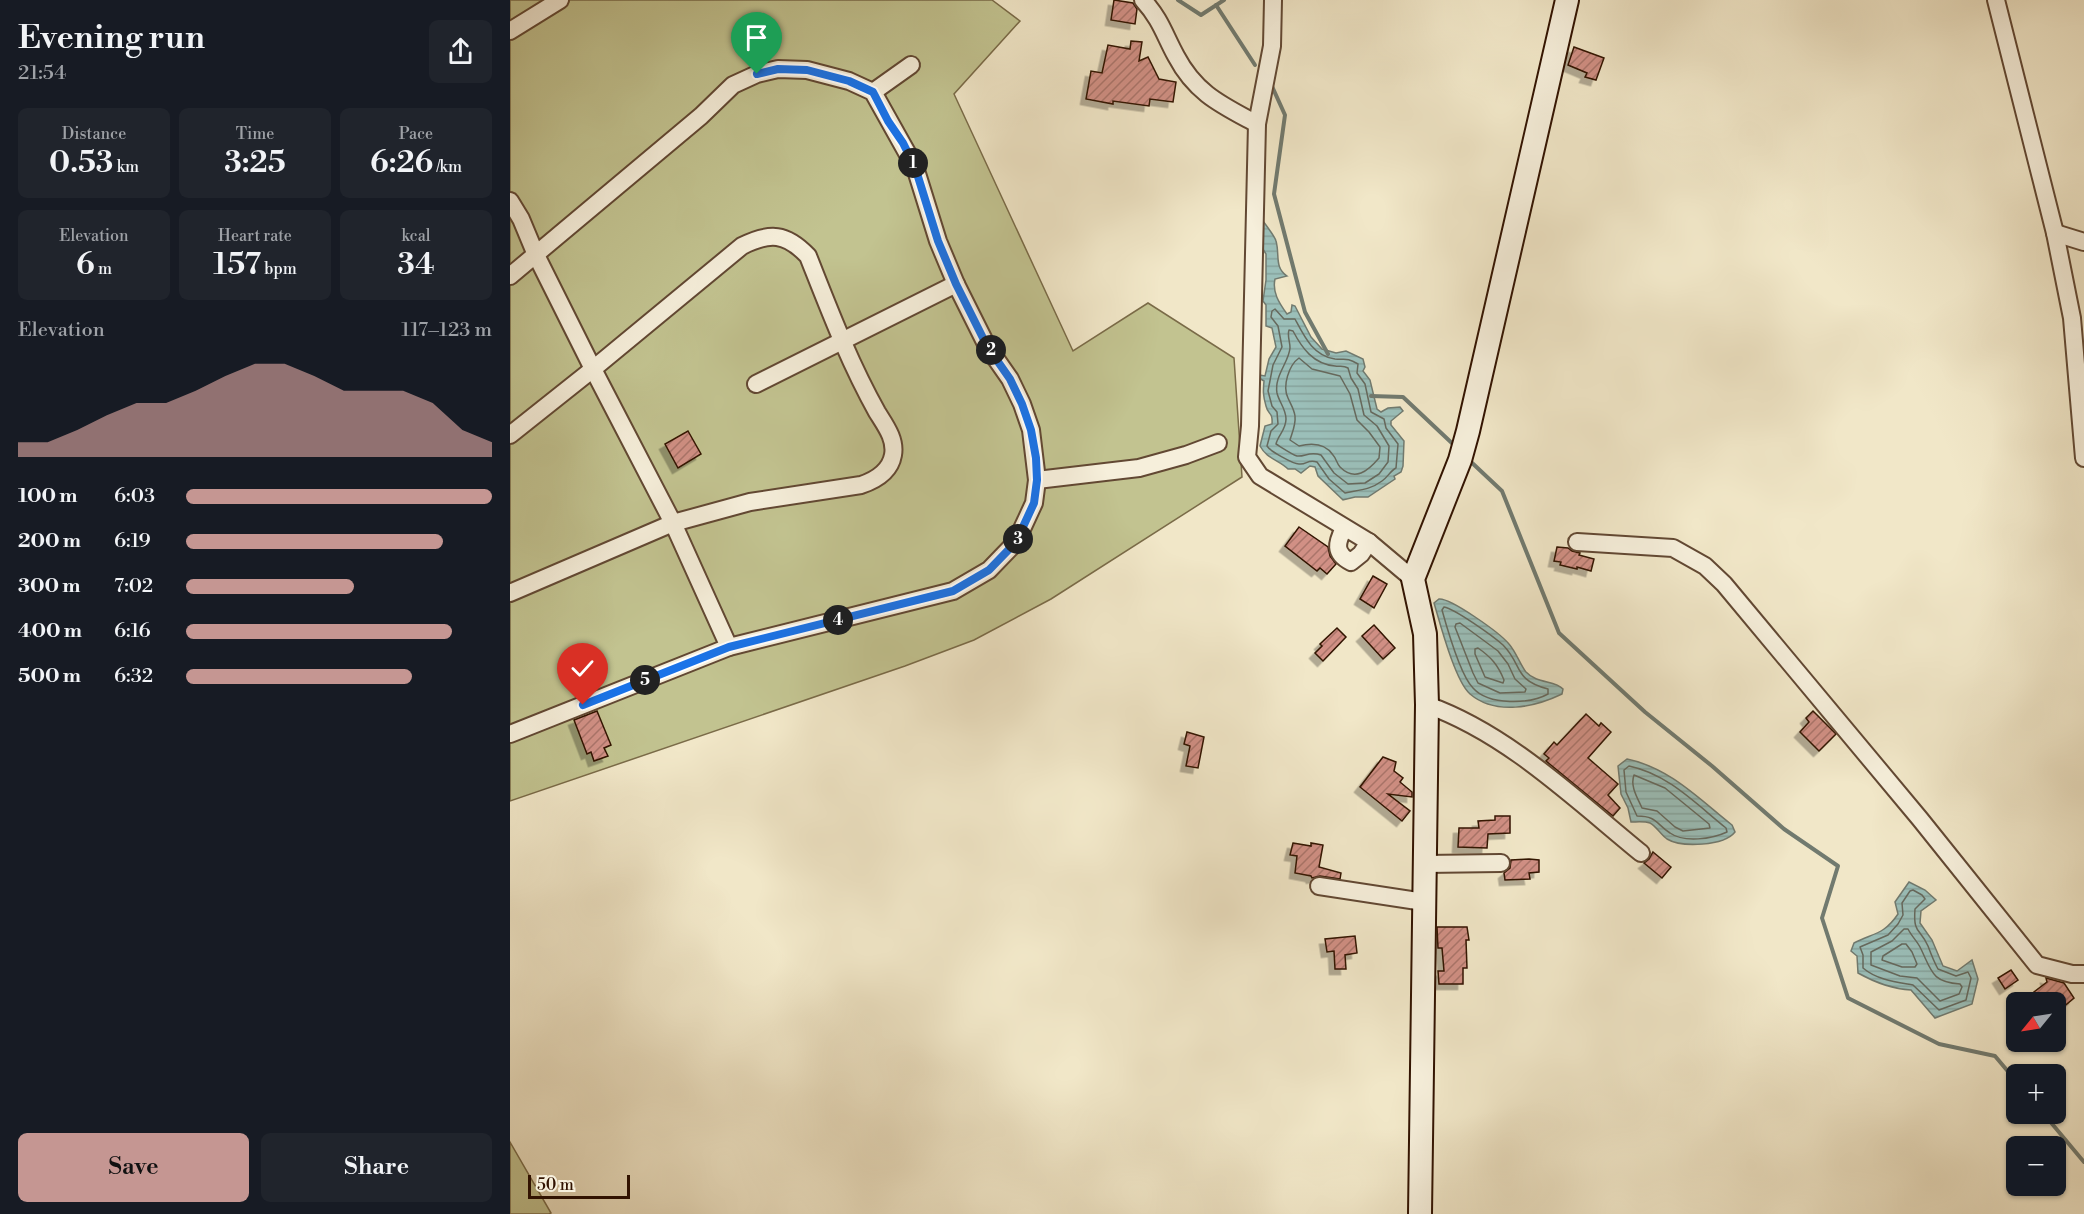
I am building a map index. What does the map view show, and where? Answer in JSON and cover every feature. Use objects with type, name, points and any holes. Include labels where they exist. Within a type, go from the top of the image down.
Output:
[{"type":"street","points":[[510,31],[560,0]]},
{"type":"street","points":[[1143,0],[1157,16],[1177,58],[1197,86],[1214,101],[1257,124]]},
{"type":"street","points":[[1273,0],[1272,46],[1257,124],[1251,426],[1248,457],[1260,476],[1369,542],[1416,574]]},
{"type":"street","points":[[1420,1214],[1427,705],[1425,634],[1416,574],[1460,460],[1468,431],[1567,0]]},
{"type":"street","points":[[1996,0],[2055,233],[2074,335],[2084,458]]},
{"type":"street","points":[[873,92],[911,65]]},
{"type":"street","points":[[510,276],[701,116],[733,85],[757,74],[778,69],[807,70],[849,81],[873,92],[915,167],[938,241],[956,284],[987,346],[1010,379],[1022,404],[1031,430],[1037,480],[1034,503],[1016,542],[989,570],[953,591],[729,647],[510,734]]},
{"type":"street","points":[[510,201],[672,523],[729,647]]},
{"type":"street","points":[[2055,233],[2084,242]]},
{"type":"street","points":[[510,435],[742,246],[760,237],[780,237],[798,245],[808,256],[858,377],[892,437],[893,455],[887,470],[875,480],[861,485],[750,502],[672,523],[510,593]]},
{"type":"street","points":[[756,384],[956,284]]},
{"type":"street","points":[[1037,480],[1139,468],[1218,443]]},
{"type":"street","points":[[1344,528],[1337,541],[1339,552],[1346,560],[1351,562],[1355,560],[1369,542]]},
{"type":"street","points":[[1576,542],[1673,548],[1705,566],[1739,602],[2037,965],[2062,972],[2084,974]]},
{"type":"street","points":[[1427,705],[1454,715],[1520,756],[1641,853]]},
{"type":"street","points":[[1425,864],[1501,863]]},
{"type":"street","points":[[1318,886],[1424,902]]},
{"type":"green space","points":[[510,0],[992,0],[1020,21],[954,94],[1073,351],[1148,303],[1234,358],[1242,477],[1051,599],[974,640],[905,666],[510,801]]},
{"type":"green space","points":[[510,1142],[551,1213],[510,1214]]},
{"type":"water","points":[[1257,221],[1263,221],[1276,241],[1280,269],[1287,276],[1275,279],[1274,288],[1287,314],[1291,312],[1292,305],[1295,306],[1311,337],[1322,349],[1336,353],[1346,351],[1363,359],[1365,367],[1363,371],[1370,380],[1377,409],[1381,412],[1388,408],[1400,407],[1403,411],[1391,421],[1391,425],[1404,441],[1401,472],[1394,476],[1395,479],[1368,497],[1343,500],[1318,476],[1315,467],[1310,466],[1301,473],[1295,469],[1288,469],[1266,454],[1260,446],[1265,426],[1272,424],[1272,420],[1264,399],[1264,381],[1259,378],[1259,375],[1265,376],[1269,359],[1276,347],[1272,328],[1266,326],[1266,305],[1263,301],[1266,254],[1258,241]]},
{"type":"water","points":[[1439,599],[1454,604],[1496,632],[1512,647],[1530,676],[1560,686],[1563,689],[1562,694],[1528,706],[1503,707],[1480,701],[1470,694],[1459,677],[1449,651],[1434,603]]},
{"type":"water","points":[[1627,759],[1643,763],[1670,777],[1732,825],[1735,832],[1730,837],[1713,843],[1682,844],[1667,839],[1650,823],[1631,822],[1628,808],[1621,794],[1618,766]]},
{"type":"water","points":[[1909,882],[1925,890],[1936,900],[1921,911],[1920,923],[1932,940],[1943,966],[1957,971],[1972,960],[1978,979],[1972,1004],[1935,1018],[1911,990],[1883,984],[1858,973],[1857,956],[1851,951],[1854,943],[1878,933],[1893,921],[1898,914],[1895,902]]},
{"type":"building","points":[[1114,0],[1133,3],[1137,9],[1135,24],[1111,20]]},
{"type":"building","points":[[1131,41],[1142,42],[1139,61],[1148,57],[1159,79],[1176,82],[1173,102],[1150,99],[1149,106],[1113,101],[1113,104],[1086,99],[1091,71],[1102,73],[1108,45],[1130,49]]},
{"type":"building","points":[[1574,47],[1604,58],[1596,80],[1585,77],[1587,73],[1568,65]]},
{"type":"building","points":[[688,431],[701,454],[678,468],[665,444]]},
{"type":"building","points":[[1299,527],[1328,547],[1330,556],[1336,564],[1327,574],[1320,568],[1317,571],[1285,546]]},
{"type":"building","points":[[1557,547],[1568,548],[1580,553],[1579,555],[1594,559],[1591,571],[1560,565],[1561,562],[1554,561]]},
{"type":"building","points":[[1373,576],[1387,584],[1374,608],[1360,599]]},
{"type":"building","points":[[1374,625],[1395,648],[1383,659],[1362,636]]},
{"type":"building","points":[[1337,628],[1346,637],[1323,661],[1315,653],[1322,646],[1320,644]]},
{"type":"building","points":[[597,711],[611,745],[604,748],[608,756],[594,761],[591,752],[587,754],[574,720]]},
{"type":"building","points":[[1813,711],[1836,734],[1819,751],[1800,732],[1809,722],[1806,718]]},
{"type":"building","points":[[1586,714],[1599,726],[1601,723],[1611,732],[1588,758],[1618,784],[1608,795],[1620,808],[1613,816],[1546,761],[1549,758],[1544,754],[1554,742],[1557,745]]},
{"type":"building","points":[[1187,732],[1204,737],[1198,768],[1186,766],[1190,746],[1184,744]]},
{"type":"building","points":[[1383,757],[1396,762],[1394,771],[1403,778],[1400,782],[1412,792],[1412,797],[1388,794],[1410,811],[1402,821],[1360,787]]},
{"type":"building","points":[[1495,816],[1510,816],[1510,833],[1488,834],[1487,848],[1458,847],[1459,828],[1479,828],[1478,821],[1495,820]]},
{"type":"building","points":[[1293,843],[1323,845],[1319,867],[1341,873],[1340,879],[1320,876],[1312,878],[1295,873],[1297,856],[1290,855]]},
{"type":"building","points":[[1653,852],[1671,867],[1662,878],[1644,863]]},
{"type":"building","points":[[1511,860],[1539,860],[1539,872],[1529,873],[1530,879],[1505,880],[1504,873],[1510,868]]},
{"type":"building","points":[[1437,927],[1467,927],[1469,940],[1466,940],[1467,968],[1463,968],[1463,984],[1439,984],[1438,971],[1444,971],[1442,948],[1438,948]]},
{"type":"building","points":[[1355,936],[1357,953],[1345,955],[1346,969],[1335,969],[1334,951],[1327,952],[1325,939]]},
{"type":"building","points":[[2011,970],[2018,980],[2005,989],[1998,978]]},
{"type":"building","points":[[2046,978],[2064,983],[2074,998],[2066,1005],[2066,992],[2034,992],[2047,982]]},
{"type":"waterway","points":[[1178,0],[1201,15],[1224,0]]},
{"type":"waterway","points":[[1216,5],[1255,65]]},
{"type":"waterway","points":[[1271,84],[1285,115],[1274,194],[1305,312],[1328,354]]},
{"type":"waterway","points":[[1371,396],[1403,397],[1455,446]]},
{"type":"waterway","points":[[1469,460],[1502,491],[1559,633],[1645,712],[1712,766],[1784,829],[1838,866],[1822,918],[1848,998],[1939,1044],[1995,1056],[2006,1069]]},
{"type":"waterway","points":[[2052,1124],[2084,1162]]},
{"type":"route","points":[[583,705],[729,647],[953,591],[989,570],[1016,542],[1034,503],[1037,480],[1036,458],[1031,430],[1022,404],[1010,379],[987,346],[956,284],[938,241],[915,167],[873,92],[849,81],[807,70],[778,69],[757,74]]}]
